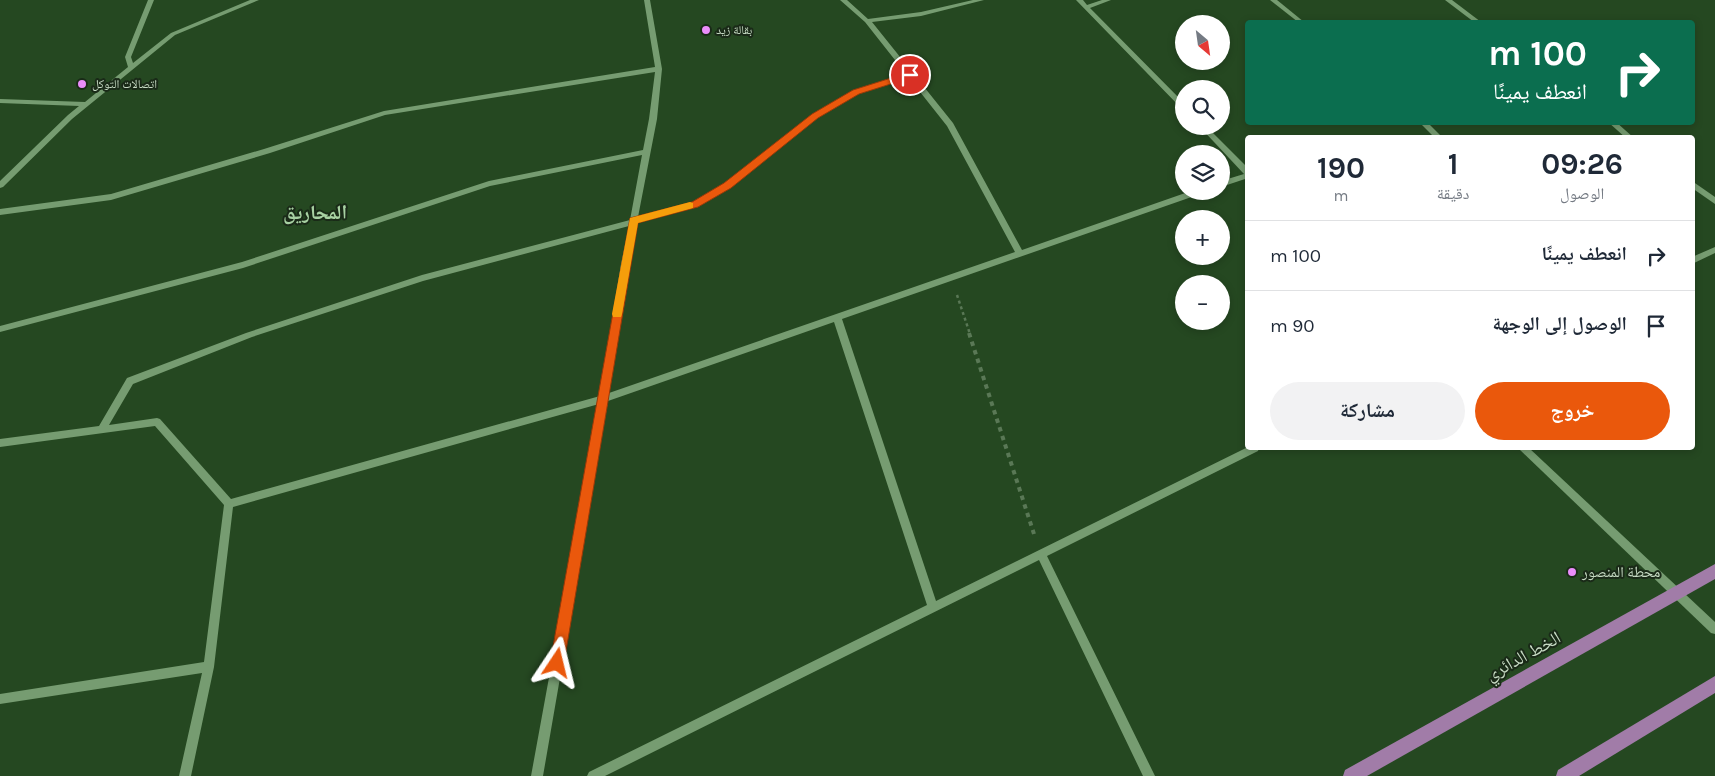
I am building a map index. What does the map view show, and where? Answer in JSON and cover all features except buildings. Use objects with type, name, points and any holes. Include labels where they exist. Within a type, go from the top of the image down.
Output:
[{"type":"main road","name":"الخط الدائري","points":[[1351,776],[1715,571]]},
{"type":"main road","points":[[1564,776],[1715,684]]},
{"type":"street","points":[[132,68],[128,57],[151,0]]},
{"type":"street","points":[[0,185],[70,117],[173,34],[256,0]]},
{"type":"street","points":[[537,776],[604,399],[659,69],[647,0]]},
{"type":"street","points":[[843,0],[867,21],[950,125],[1020,254]]},
{"type":"street","points":[[867,21],[921,14],[981,0]]},
{"type":"street","points":[[1079,0],[1175,98]]},
{"type":"street","points":[[1086,7],[1108,0]]},
{"type":"street","points":[[1274,0],[1299,20]]},
{"type":"street","points":[[1448,0],[1475,20]]},
{"type":"street","points":[[0,212],[111,197],[267,151],[384,113],[659,69]]},
{"type":"street","points":[[102,430],[130,381],[230,342],[422,278],[694,205],[727,186],[815,116],[856,92],[910,75]]},
{"type":"street","points":[[0,101],[86,104]]},
{"type":"street","points":[[1425,125],[1437,135]]},
{"type":"street","points":[[1615,125],[1627,135]]},
{"type":"street","points":[[1211,135],[1245,171]]},
{"type":"street","points":[[0,329],[243,265],[489,184],[646,152]]},
{"type":"street","points":[[1230,181],[1245,175]]},
{"type":"street","points":[[1695,186],[1715,201]]},
{"type":"street","points":[[229,504],[604,399],[1175,200]]},
{"type":"street","points":[[1695,260],[1715,250]]},
{"type":"street","points":[[838,318],[932,607]]},
{"type":"street","points":[[0,443],[157,422],[229,504],[209,667],[185,776]]},
{"type":"street","points":[[593,776],[1251,450]]},
{"type":"street","points":[[1525,450],[1715,629]]},
{"type":"street","points":[[1041,554],[1149,776]]},
{"type":"street","points":[[0,699],[209,667]]},
{"type":"path","points":[[952,278],[1041,554]]},
{"type":"slow traffic","points":[[617,314],[633,220],[690,206]]},
{"type":"place","name":"بقالة زيد","points":[[706,30]]},
{"type":"place","name":"اتصالات التوكل","points":[[82,84]]},
{"type":"place","name":"محطة المنصور","points":[[1572,572]]},
{"type":"district","name":"المحاريق","points":[[315,212]]},
{"type":"route","points":[[557,663],[604,399],[633,220],[694,205],[727,186],[815,116],[856,92],[910,75]]}]
